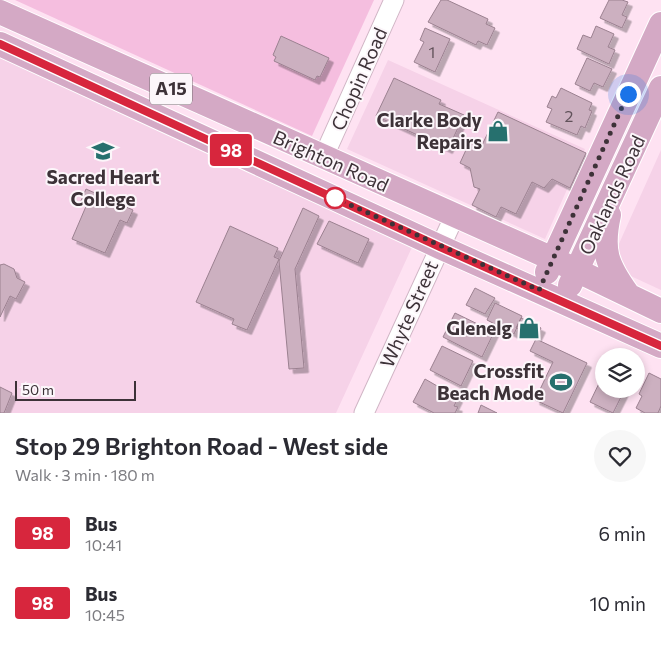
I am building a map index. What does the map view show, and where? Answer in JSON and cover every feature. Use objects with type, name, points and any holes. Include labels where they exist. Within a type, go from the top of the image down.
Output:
[{"type":"main road","name":"Brighton Road","points":[[0,12],[323,158],[578,270],[661,310]]},
{"type":"main road","name":"Oaklands Road","points":[[539,290],[661,24]]},
{"type":"main road","name":"Brighton Road","points":[[0,44],[440,247],[563,300],[661,346]]},
{"type":"main road","name":"Oaklands Road","points":[[563,300],[661,88]]},
{"type":"main road","points":[[616,187],[608,220],[606,258],[611,271],[628,295]]},
{"type":"street","name":"Chopin Road","points":[[323,158],[394,0]]},
{"type":"street","name":"Whyte Street","points":[[364,413],[454,215]]},
{"type":"shaded area","points":[[15,0],[374,0],[312,136]]},
{"type":"shaded area","name":"Sacred Heart College","points":[[0,58],[413,245],[336,413],[0,413]]},
{"type":"shaded area","points":[[388,60],[585,149],[545,239],[347,149]]},
{"type":"shaded area","points":[[661,150],[661,290],[609,266]]},
{"type":"building","points":[[441,0],[447,0],[488,19],[486,24],[495,28],[487,45],[478,41],[476,45],[428,22]]},
{"type":"building","points":[[609,0],[628,2],[622,15],[627,17],[622,28],[600,18]]},
{"type":"building","points":[[596,26],[614,34],[608,47],[615,50],[609,64],[577,49],[583,35],[591,38]]},
{"type":"building","points":[[425,28],[450,39],[435,72],[414,62],[424,42],[420,40]]},
{"type":"building","points":[[281,36],[329,58],[320,77],[317,76],[315,80],[274,61],[276,57],[273,55]]},
{"type":"building","points":[[587,58],[612,69],[603,87],[594,83],[590,91],[575,84]]},
{"type":"building","points":[[394,78],[441,100],[439,104],[464,115],[448,149],[376,116]]},
{"type":"building","points":[[561,88],[592,103],[589,110],[592,111],[585,128],[581,126],[577,135],[546,122],[552,109],[547,107],[552,96],[556,98]]},
{"type":"building","points":[[498,112],[586,153],[570,188],[552,179],[544,188],[532,182],[516,214],[501,207],[496,217],[472,205],[480,189],[474,187],[470,168],[460,163],[471,139],[482,145]]},
{"type":"building","points":[[86,189],[133,210],[127,223],[120,220],[105,253],[72,239],[87,204],[81,201]]},
{"type":"building","points":[[303,208],[319,216],[295,269],[304,368],[289,369],[279,261]]},
{"type":"building","points":[[329,221],[369,239],[358,263],[317,244]]},
{"type":"building","points":[[230,226],[278,248],[274,257],[279,259],[247,330],[232,324],[234,319],[196,302]]},
{"type":"building","points":[[4,264],[14,269],[17,278],[25,282],[16,299],[10,296],[0,317],[0,265]]},
{"type":"building","points":[[475,288],[495,298],[485,314],[466,305]]},
{"type":"building","points":[[495,303],[522,316],[514,334],[487,320]]},
{"type":"building","points":[[455,313],[494,332],[482,357],[443,337]]},
{"type":"building","name":"Glenelg","points":[[521,318],[541,328],[536,338],[516,328]]},
{"type":"building","name":"Crossfit Beach Mode","points":[[536,339],[587,363],[563,413],[535,400],[553,362],[530,351]]},
{"type":"building","points":[[442,346],[473,361],[461,386],[430,370]]},
{"type":"building","points":[[649,373],[661,379],[661,406],[658,413],[645,413],[636,408],[641,398],[645,398],[645,381]]},
{"type":"building","points":[[425,379],[458,398],[454,406],[458,407],[455,413],[434,413],[413,402]]},
{"type":"building","points":[[0,387],[12,393],[4,413],[0,413]]},
{"type":"building","points":[[595,392],[595,398],[620,398],[613,413],[590,402]]},
{"type":"building","points":[[481,405],[497,413],[478,413]]},
{"type":"bus line","name":"98","points":[[0,44],[440,247],[563,300],[661,346]]},
{"type":"place","name":"Clarke Body Repairs","points":[[498,131]]},
{"type":"place","name":"Sacred Heart College","points":[[103,151]]},
{"type":"place","name":"Glenelg","points":[[529,328]]},
{"type":"place","name":"Crossfit Beach Mode","points":[[561,382]]},
{"type":"route","points":[[335,198],[440,247],[539,290],[628,94]]}]
